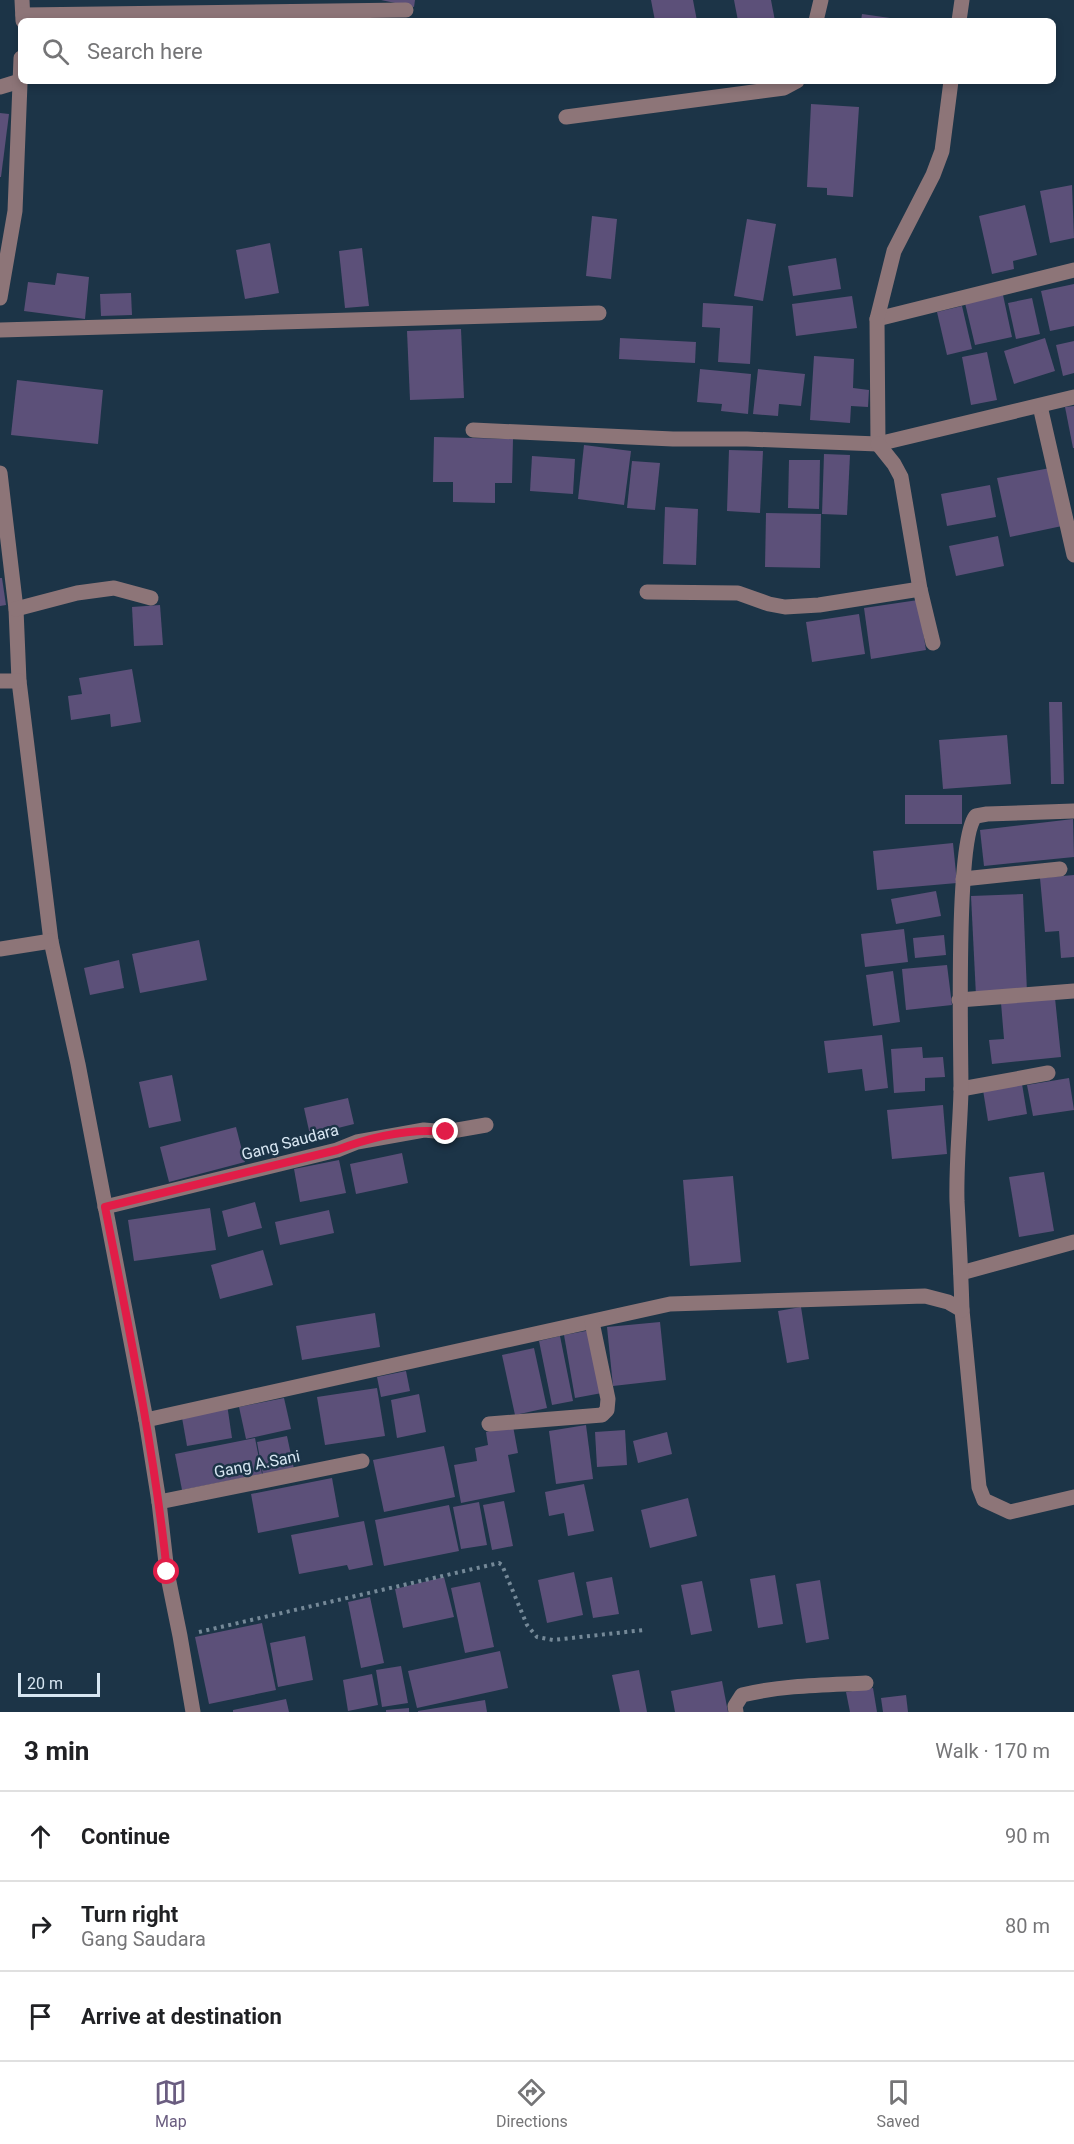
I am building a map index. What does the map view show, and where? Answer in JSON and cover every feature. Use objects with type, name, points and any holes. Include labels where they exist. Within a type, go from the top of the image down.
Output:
[{"type":"street","points":[[817,18],[821,0]]},
{"type":"street","points":[[959,18],[962,0]]},
{"type":"street","points":[[22,12],[406,10]]},
{"type":"street","points":[[0,87],[18,82]]},
{"type":"street","points":[[0,298],[15,211],[20,84]]},
{"type":"street","points":[[566,117],[784,88],[791,84]]},
{"type":"street","points":[[933,643],[920,589],[901,477],[878,444],[877,319],[894,251],[933,175],[942,151],[951,84]]},
{"type":"street","points":[[877,319],[1074,270]]},
{"type":"street","points":[[0,330],[599,313]]},
{"type":"street","points":[[473,430],[673,439],[747,439],[878,444],[1074,397]]},
{"type":"street","points":[[1040,406],[1074,555]]},
{"type":"street","points":[[0,473],[16,609],[19,681],[51,941],[78,1064],[146,1420],[167,1572],[192,1712]]},
{"type":"street","points":[[16,609],[76,593],[114,588],[151,598]]},
{"type":"street","points":[[648,592],[738,593],[785,607],[819,605],[920,589]]},
{"type":"street","points":[[0,681],[19,681]]},
{"type":"street","points":[[1074,811],[976,816],[970,825],[963,879],[959,1000],[961,1089],[957,1198],[962,1310],[979,1487],[984,1500],[1010,1512],[1074,1497]]},
{"type":"street","points":[[963,879],[1060,869]]},
{"type":"street","points":[[0,949],[51,941]]},
{"type":"street","points":[[959,1000],[1074,991]]},
{"type":"street","points":[[961,1089],[1048,1072]]},
{"type":"street","name":"Gang Saudara","points":[[105,1207],[337,1150],[357,1142],[424,1130],[446,1132],[486,1125]]},
{"type":"street","points":[[961,1273],[1074,1242]]},
{"type":"street","points":[[146,1420],[670,1304],[925,1296],[948,1302],[962,1310]]},
{"type":"street","points":[[489,1424],[602,1415],[607,1410],[608,1399],[592,1322]]},
{"type":"street","name":"Gang A.Sani","points":[[159,1502],[362,1461]]},
{"type":"street","points":[[736,1712],[735,1706],[742,1695],[776,1688],[866,1683]]},
{"type":"path","points":[[180,1636],[499,1563],[502,1565],[527,1625],[537,1637],[553,1640],[644,1630]]},
{"type":"building","points":[[381,0],[415,0],[414,7]]},
{"type":"building","points":[[651,0],[693,0],[696,18],[654,18]]},
{"type":"building","points":[[734,0],[771,0],[774,18],[737,18]]},
{"type":"building","points":[[862,14],[890,18],[861,18]]},
{"type":"building","points":[[811,104],[859,107],[853,197],[827,195],[827,188],[807,187]]},
{"type":"building","points":[[0,113],[9,114],[1,177],[0,177]]},
{"type":"building","points":[[1072,185],[1074,238],[1050,243],[1040,191]]},
{"type":"building","points":[[1025,205],[1037,255],[1013,261],[1014,269],[992,274],[979,216]]},
{"type":"building","points":[[592,216],[617,219],[611,279],[586,276]]},
{"type":"building","points":[[747,219],[776,224],[763,301],[734,296]]},
{"type":"building","points":[[270,243],[279,293],[245,299],[236,250]]},
{"type":"building","points":[[362,248],[369,306],[345,308],[339,251]]},
{"type":"building","points":[[836,258],[841,289],[793,296],[788,266]]},
{"type":"building","points":[[57,273],[89,277],[85,319],[24,311],[28,282],[55,285]]},
{"type":"building","points":[[1074,284],[1074,326],[1050,331],[1041,291]]},
{"type":"building","points":[[131,293],[132,315],[101,316],[100,294]]},
{"type":"building","points":[[1003,295],[1012,337],[975,345],[965,303]]},
{"type":"building","points":[[852,296],[857,328],[796,336],[792,304]]},
{"type":"building","points":[[1032,298],[1040,334],[1016,339],[1008,303]]},
{"type":"building","points":[[703,303],[753,306],[750,364],[718,362],[720,328],[702,327]]},
{"type":"building","points":[[962,306],[972,349],[947,355],[937,312]]},
{"type":"building","points":[[461,329],[464,398],[410,400],[407,331]]},
{"type":"building","points":[[620,338],[696,342],[695,363],[619,359]]},
{"type":"building","points":[[1045,338],[1055,371],[1014,384],[1004,351]]},
{"type":"building","points":[[1074,341],[1074,373],[1063,376],[1056,345]]},
{"type":"building","points":[[987,352],[997,400],[971,405],[962,357]]},
{"type":"building","points":[[814,356],[854,359],[853,388],[869,390],[868,407],[851,406],[850,423],[810,420]]},
{"type":"building","points":[[700,369],[751,374],[748,414],[721,411],[722,404],[697,402]]},
{"type":"building","points":[[758,369],[805,374],[801,406],[779,404],[778,416],[753,414]]},
{"type":"building","points":[[17,380],[103,390],[98,444],[11,435]]},
{"type":"building","points":[[1074,406],[1074,448],[1073,448],[1065,407]]},
{"type":"building","points":[[434,437],[513,439],[512,483],[495,483],[495,503],[453,502],[453,482],[433,482]]},
{"type":"building","points":[[584,445],[631,451],[624,505],[578,499]]},
{"type":"building","points":[[729,450],[763,451],[760,513],[727,511]]},
{"type":"building","points":[[824,454],[850,455],[847,515],[822,514]]},
{"type":"building","points":[[532,456],[575,459],[573,494],[530,491]]},
{"type":"building","points":[[789,460],[820,460],[819,509],[788,508]]},
{"type":"building","points":[[632,461],[660,463],[655,510],[627,508]]},
{"type":"building","points":[[1050,468],[1062,526],[1010,537],[997,478]]},
{"type":"building","points":[[990,485],[996,517],[947,526],[941,494]]},
{"type":"building","points":[[665,507],[698,509],[696,565],[663,564]]},
{"type":"building","points":[[766,513],[821,514],[820,568],[765,567]]},
{"type":"building","points":[[998,536],[1004,566],[956,576],[949,546]]},
{"type":"building","points":[[0,578],[2,578],[6,605],[0,606]]},
{"type":"building","points":[[918,600],[926,650],[871,659],[864,608]]},
{"type":"building","points":[[160,605],[163,645],[134,646],[132,607]]},
{"type":"building","points":[[859,614],[865,654],[812,662],[806,622]]},
{"type":"building","points":[[132,669],[141,722],[111,727],[110,714],[71,720],[68,696],[82,694],[79,678]]},
{"type":"building","points":[[1049,702],[1062,702],[1064,784],[1051,784]]},
{"type":"building","points":[[1007,735],[1011,784],[943,789],[939,740]]},
{"type":"building","points":[[905,795],[962,795],[962,824],[905,824]]},
{"type":"building","points":[[1073,819],[1074,857],[984,866],[980,830]]},
{"type":"building","points":[[953,843],[957,883],[877,890],[873,851]]},
{"type":"building","points":[[1074,875],[1074,957],[1061,958],[1059,931],[1045,932],[1040,878]]},
{"type":"building","points":[[936,891],[941,916],[896,924],[891,899]]},
{"type":"building","points":[[1023,894],[1027,993],[976,996],[971,896]]},
{"type":"building","points":[[904,929],[908,962],[865,967],[861,934]]},
{"type":"building","points":[[944,935],[946,955],[915,958],[913,938]]},
{"type":"building","points":[[199,940],[207,980],[140,993],[132,954]]},
{"type":"building","points":[[119,960],[124,988],[90,995],[84,968]]},
{"type":"building","points":[[947,965],[952,1005],[906,1010],[902,969]]},
{"type":"building","points":[[893,971],[900,1022],[873,1026],[866,975]]},
{"type":"building","points":[[1055,998],[1061,1057],[992,1064],[989,1040],[1004,1039],[1001,1003]]},
{"type":"building","points":[[882,1035],[888,1088],[865,1091],[862,1069],[828,1073],[824,1041]]},
{"type":"building","points":[[922,1047],[923,1058],[943,1057],[945,1077],[925,1078],[925,1091],[894,1093],[891,1049]]},
{"type":"building","points":[[172,1075],[181,1121],[149,1128],[139,1082]]},
{"type":"building","points":[[1069,1078],[1074,1110],[1033,1116],[1027,1085]]},
{"type":"building","points":[[1022,1084],[1027,1114],[988,1121],[983,1090]]},
{"type":"building","points":[[348,1098],[354,1124],[310,1135],[304,1108]]},
{"type":"building","points":[[943,1105],[947,1154],[892,1159],[887,1110]]},
{"type":"building","points":[[236,1127],[245,1162],[169,1182],[160,1147]]},
{"type":"building","points":[[402,1153],[408,1183],[356,1194],[350,1164]]},
{"type":"building","points":[[339,1160],[346,1193],[300,1202],[294,1169]]},
{"type":"building","points":[[1044,1172],[1054,1231],[1019,1237],[1009,1177]]},
{"type":"building","points":[[733,1176],[741,1262],[690,1266],[683,1180]]},
{"type":"building","points":[[255,1202],[262,1228],[228,1237],[222,1211]]},
{"type":"building","points":[[210,1208],[216,1250],[134,1261],[128,1220]]},
{"type":"building","points":[[329,1210],[334,1233],[280,1245],[275,1222]]},
{"type":"building","points":[[263,1250],[273,1285],[220,1299],[211,1265]]},
{"type":"building","points":[[801,1307],[809,1359],[787,1363],[778,1311]]},
{"type":"building","points":[[375,1313],[380,1347],[302,1360],[296,1326]]},
{"type":"building","points":[[660,1322],[666,1380],[613,1386],[607,1327]]},
{"type":"building","points":[[591,1330],[602,1393],[575,1398],[564,1335]]},
{"type":"building","points":[[560,1336],[573,1401],[552,1405],[539,1341]]},
{"type":"building","points":[[534,1348],[547,1408],[515,1415],[502,1355]]},
{"type":"building","points":[[406,1371],[410,1391],[381,1397],[377,1377]]},
{"type":"building","points":[[377,1388],[385,1436],[325,1445],[317,1397]]},
{"type":"building","points":[[419,1394],[426,1432],[397,1438],[391,1400]]},
{"type":"building","points":[[284,1398],[291,1429],[246,1439],[239,1407]]},
{"type":"building","points":[[227,1404],[232,1438],[187,1446],[181,1412]]},
{"type":"building","points":[[586,1425],[593,1479],[556,1484],[549,1431]]},
{"type":"building","points":[[513,1426],[518,1453],[508,1455],[515,1492],[461,1503],[454,1465],[477,1461],[475,1448],[488,1445],[486,1432]]},
{"type":"building","points":[[625,1430],[627,1465],[597,1467],[595,1432]]},
{"type":"building","points":[[667,1432],[672,1454],[638,1463],[633,1441]]},
{"type":"building","points":[[287,1436],[294,1469],[263,1475],[257,1442]]},
{"type":"building","points":[[255,1438],[262,1474],[182,1490],[175,1454]]},
{"type":"building","points":[[444,1446],[455,1497],[384,1512],[373,1460]]},
{"type":"building","points":[[332,1478],[339,1517],[258,1533],[251,1494]]},
{"type":"building","points":[[584,1484],[594,1531],[568,1536],[564,1513],[549,1516],[545,1492]]},
{"type":"building","points":[[688,1498],[697,1536],[650,1548],[641,1510]]},
{"type":"building","points":[[504,1501],[513,1546],[492,1550],[483,1505]]},
{"type":"building","points":[[479,1502],[487,1545],[461,1549],[453,1507]]},
{"type":"building","points":[[449,1505],[459,1551],[384,1566],[375,1520]]},
{"type":"building","points":[[364,1521],[373,1565],[349,1570],[347,1565],[299,1574],[291,1535]]},
{"type":"building","points":[[574,1572],[583,1615],[547,1623],[538,1580]]},
{"type":"building","points":[[775,1575],[783,1624],[758,1628],[750,1579]]},
{"type":"building","points":[[444,1577],[454,1617],[403,1628],[395,1589]]},
{"type":"building","points":[[612,1577],[619,1614],[593,1618],[586,1582]]},
{"type":"building","points":[[820,1580],[829,1639],[806,1643],[796,1584]]},
{"type":"building","points":[[702,1581],[712,1631],[691,1635],[681,1585]]},
{"type":"building","points":[[480,1582],[494,1647],[465,1653],[451,1588]]},
{"type":"building","points":[[370,1597],[384,1663],[361,1668],[348,1602]]},
{"type":"building","points":[[262,1623],[276,1690],[209,1704],[195,1637]]},
{"type":"building","points":[[305,1636],[313,1680],[278,1687],[270,1643]]},
{"type":"building","points":[[500,1651],[508,1688],[417,1708],[408,1671]]},
{"type":"building","points":[[401,1666],[408,1703],[382,1707],[376,1670]]},
{"type":"building","points":[[639,1670],[647,1712],[620,1712],[612,1675]]},
{"type":"building","points":[[372,1674],[378,1705],[348,1711],[343,1680]]},
{"type":"building","points":[[722,1681],[728,1712],[675,1712],[671,1691]]},
{"type":"building","points":[[873,1688],[877,1712],[850,1712],[846,1692]]},
{"type":"building","points":[[906,1695],[908,1712],[883,1712],[881,1698]]},
{"type":"building","points":[[286,1699],[289,1712],[233,1712],[233,1710]]},
{"type":"building","points":[[485,1700],[487,1712],[418,1712],[418,1711]]},
{"type":"building","points":[[409,1708],[409,1712],[386,1712],[386,1710]]},
{"type":"route","points":[[167,1572],[146,1420],[105,1207],[337,1150],[357,1142],[424,1130],[446,1132]]}]
